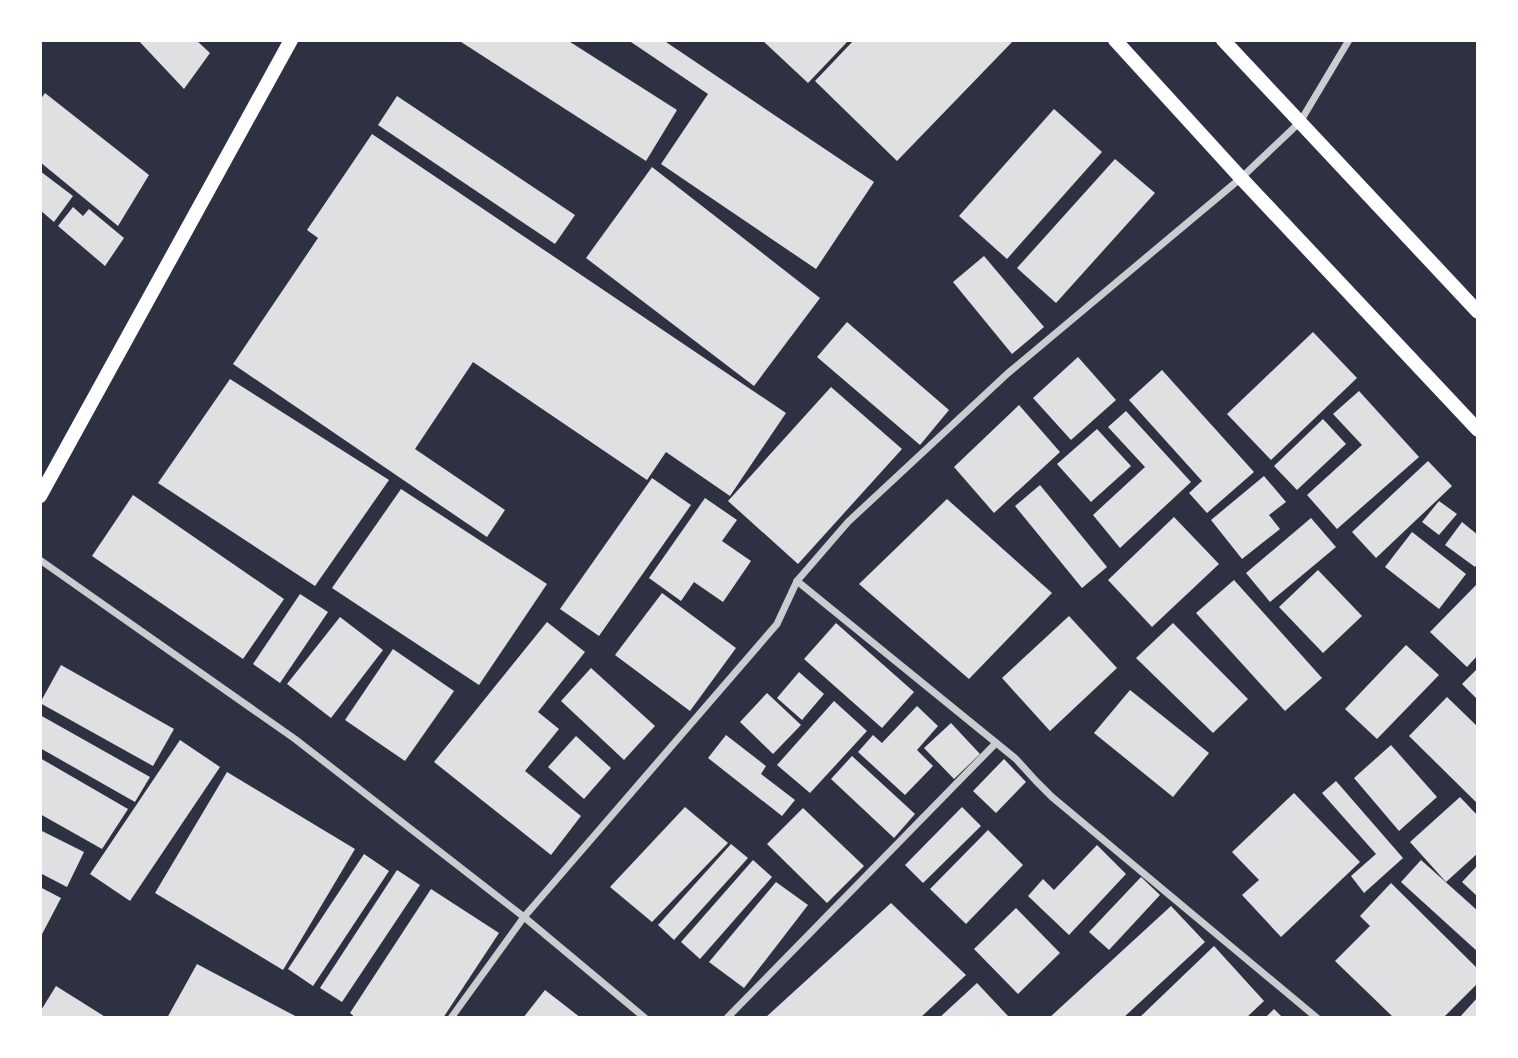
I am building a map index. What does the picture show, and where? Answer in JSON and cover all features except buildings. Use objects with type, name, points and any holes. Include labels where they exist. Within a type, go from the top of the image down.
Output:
[{"type":"main road","points":[[41,491],[291,40]]},
{"type":"main road","points":[[1115,40],[1478,430]]},
{"type":"main road","points":[[1223,40],[1478,312]]},
{"type":"street","points":[[451,1018],[524,917],[777,624],[797,581],[848,522],[1007,374],[1241,178],[1300,122],[1349,40]]},
{"type":"street","points":[[40,560],[295,739],[524,917],[645,1018]]},
{"type":"street","points":[[797,581],[1016,759],[1052,797],[1317,1018]]},
{"type":"street","points":[[727,1018],[996,743]]}]
